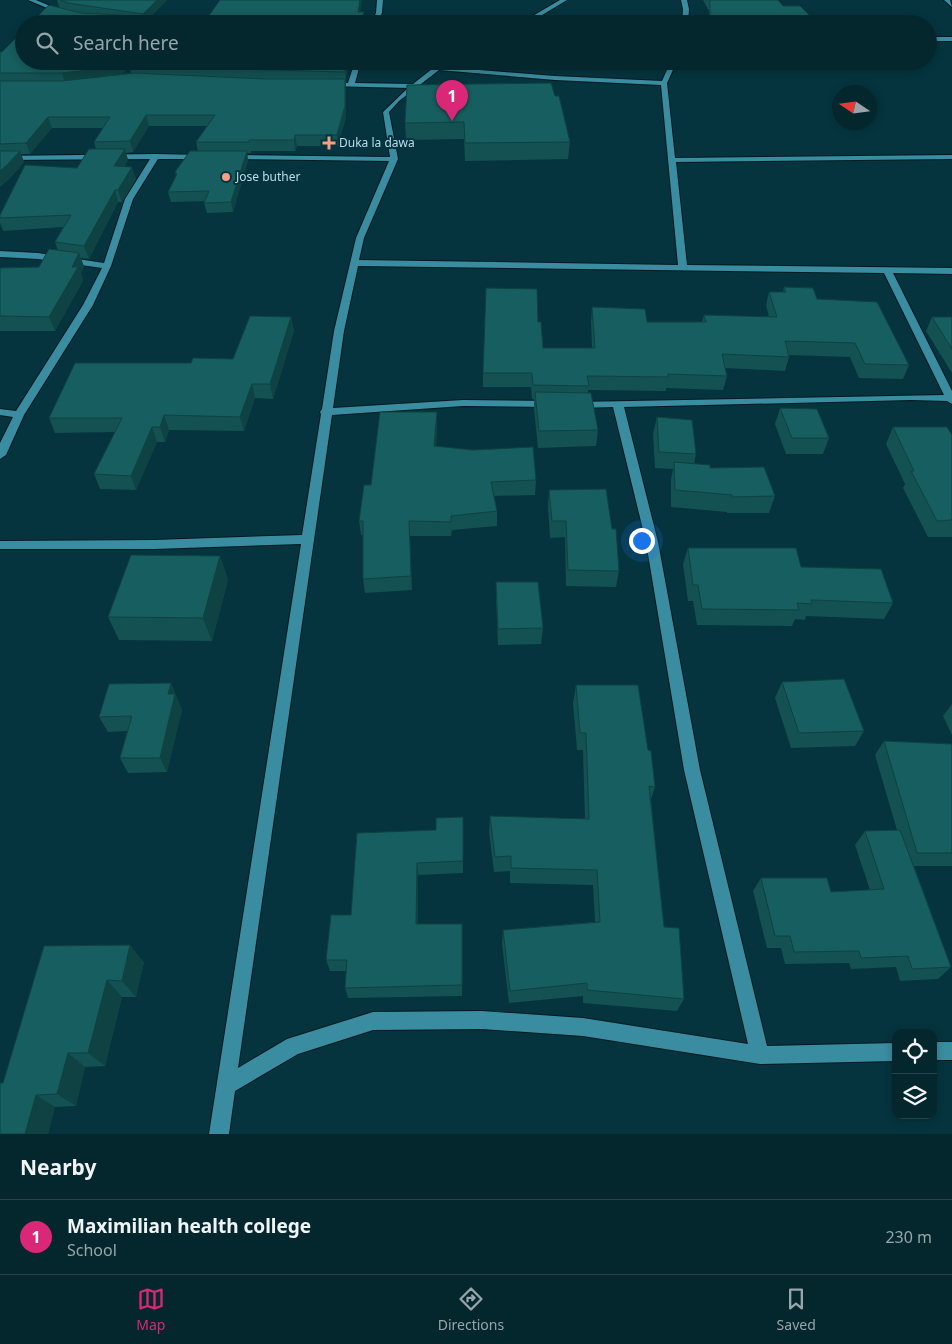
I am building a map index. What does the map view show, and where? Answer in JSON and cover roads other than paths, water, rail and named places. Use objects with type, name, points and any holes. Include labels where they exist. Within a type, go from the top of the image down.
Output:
[{"type":"street","points":[[31,0],[64,13]]},
{"type":"street","points":[[377,15],[380,0]]},
{"type":"street","points":[[538,15],[564,0]]},
{"type":"street","points":[[684,0],[685,15]]},
{"type":"street","points":[[947,0],[952,4]]},
{"type":"street","points":[[937,39],[952,39]]},
{"type":"street","points":[[351,85],[355,70]]},
{"type":"street","points":[[219,1134],[339,331],[360,238],[394,159],[386,112],[434,70]]},
{"type":"street","points":[[490,70],[555,78],[664,83]]},
{"type":"street","points":[[670,70],[664,83],[683,267]]},
{"type":"street","points":[[323,85],[414,86]]},
{"type":"street","points":[[0,455],[19,415],[88,305],[107,266],[129,199],[156,156]]},
{"type":"street","points":[[0,158],[206,157]]},
{"type":"street","points":[[226,157],[394,159]]},
{"type":"street","points":[[672,160],[952,158]]},
{"type":"street","points":[[0,254],[38,256],[107,266]]},
{"type":"street","points":[[354,263],[952,271]]},
{"type":"street","points":[[326,412],[463,403],[618,405],[911,397],[951,399],[888,271]]},
{"type":"street","points":[[618,405],[652,542],[692,770],[760,1054]]},
{"type":"street","points":[[0,412],[19,415]]},
{"type":"street","points":[[0,545],[142,546],[308,539]]},
{"type":"street","points":[[225,1086],[294,1046],[373,1021],[482,1020],[583,1027],[760,1054],[892,1052]]},
{"type":"street","points":[[937,1051],[952,1051]]},
{"type":"place","name":"Maximilian health college","points":[[452,121]]},
{"type":"place","name":"Duka la dawa","points":[[329,143]]},
{"type":"place","name":"Jose buther","points":[[226,177]]}]
